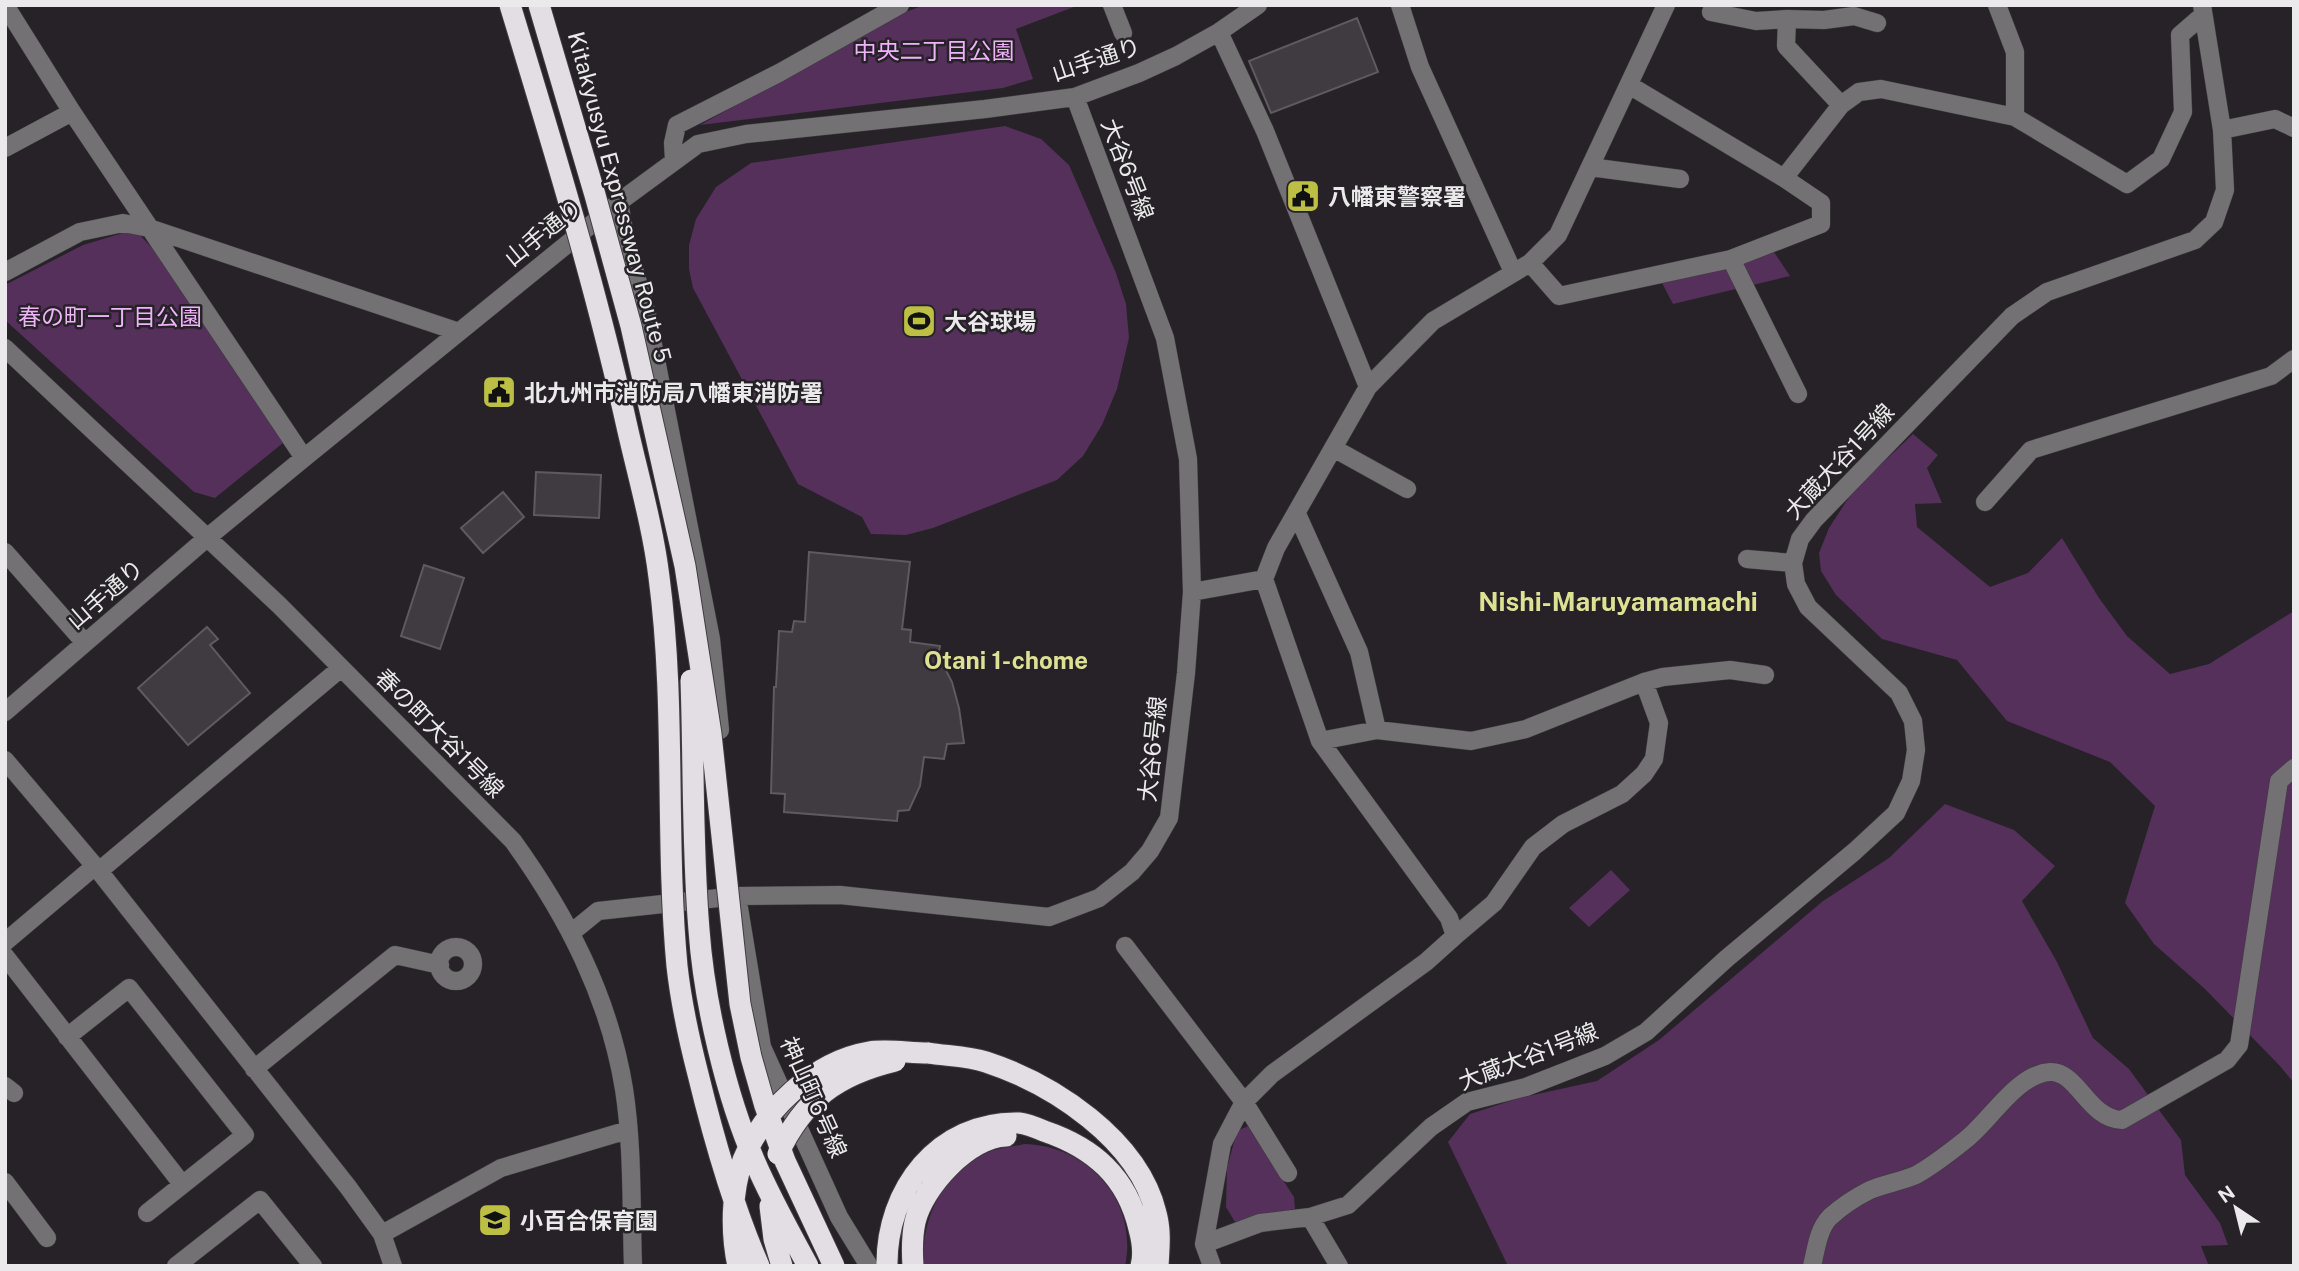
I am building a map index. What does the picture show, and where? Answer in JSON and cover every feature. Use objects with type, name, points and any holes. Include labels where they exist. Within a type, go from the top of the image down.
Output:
[{"type":"highway","points":[[510,5],[553,144],[618,388],[659,575],[667,656],[672,890],[678,969],[689,1037],[706,1110],[727,1181],[759,1266]]},
{"type":"highway","name":"Kitakyusyu Expressway Route 5","points":[[539,5],[631,326],[685,566]]},
{"type":"highway","points":[[685,566],[698,920],[708,992],[720,1052],[736,1110],[754,1159],[808,1266]]},
{"type":"highway","points":[[685,566],[711,733],[740,1004],[751,1057],[785,1161],[834,1266]]},
{"type":"highway","points":[[738,1266],[734,1226],[736,1190],[743,1160],[774,1111],[795,1088],[815,1073],[844,1059],[869,1052],[928,1053],[984,1061],[1060,1097],[1093,1120],[1125,1154],[1143,1181],[1156,1211],[1160,1238],[1158,1266]]},
{"type":"highway","points":[[782,1266],[774,1239],[770,1210],[771,1183],[777,1157],[789,1131],[816,1099],[849,1075],[869,1067],[928,1053]]},
{"type":"highway","points":[[887,1266],[887,1247],[895,1208],[910,1180],[933,1154],[969,1132],[1022,1123],[1064,1138],[1096,1157],[1118,1179],[1136,1213],[1141,1236],[1141,1266]]},
{"type":"highway","points":[[913,1266],[916,1220],[928,1191],[948,1168],[970,1150],[999,1136],[1064,1138]]},
{"type":"street","points":[[5,5],[72,112],[304,458]]},
{"type":"street","points":[[1112,5],[1123,33]]},
{"type":"street","name":"山手通り","points":[[5,712],[304,458],[619,202],[698,144],[746,134],[1075,97],[1139,73],[1219,32],[1258,5]]},
{"type":"street","points":[[1400,5],[1420,67],[1513,272]]},
{"type":"street","points":[[1455,936],[1450,918],[1321,741],[1264,579],[1276,548],[1368,387],[1433,321],[1530,262],[1558,234],[1666,5]]},
{"type":"street","points":[[1997,5],[2015,52],[2015,117]]},
{"type":"street","points":[[674,160],[673,143],[677,125],[779,73],[897,6]]},
{"type":"street","points":[[1784,178],[1841,106],[1859,92],[1881,89],[2015,117],[2127,184],[2161,159],[2183,112],[2180,35],[2203,10]]},
{"type":"street","name":"大蔵大谷1号線","points":[[1310,1217],[1348,1205],[1431,1126],[1467,1102],[1527,1087],[1605,1056],[1646,1032],[1726,959],[1855,851],[1896,813],[1911,781],[1916,750],[1913,721],[1899,693],[1808,607],[1796,584],[1793,563],[1800,539],[1814,520],[2012,316],[2048,292],[2195,240],[2214,222],[2225,190],[2222,130],[2203,10]]},
{"type":"street","points":[[1711,12],[1756,21],[1824,20],[1854,16],[1877,23]]},
{"type":"street","points":[[1787,19],[1786,46],[1841,106]]},
{"type":"street","points":[[1219,32],[1265,131],[1368,387]]},
{"type":"street","points":[[1530,262],[1559,296],[1731,259],[1821,224],[1821,203],[1629,85]]},
{"type":"street","name":"大谷6号線","points":[[571,933],[598,911],[737,896],[840,895],[1049,916],[1100,898],[1132,873],[1150,851],[1169,818],[1192,592],[1188,459],[1166,338],[1075,97]]},
{"type":"street","points":[[5,148],[72,112]]},
{"type":"street","points":[[2222,130],[2275,119],[2294,128]]},
{"type":"street","points":[[1590,167],[1680,179]]},
{"type":"street","name":"神山町6号線","points":[[619,202],[625,241],[647,314],[710,639],[737,896],[762,1047],[839,1217],[869,1266]]},
{"type":"street","points":[[5,272],[80,232],[123,223],[149,228],[459,332]]},
{"type":"street","points":[[1731,259],[1798,394]]},
{"type":"street","name":"春の町大谷1号線","points":[[5,348],[208,537],[341,668],[513,841],[542,882],[594,981],[614,1041],[624,1090],[628,1130],[633,1266]]},
{"type":"street","points":[[1985,502],[2031,450],[2271,376],[2294,359]]},
{"type":"street","points":[[1334,447],[1408,489]]},
{"type":"street","points":[[1297,514],[1359,652],[1377,730]]},
{"type":"street","points":[[5,552],[85,643]]},
{"type":"street","points":[[1746,559],[1793,563]]},
{"type":"street","points":[[1192,592],[1264,579]]},
{"type":"street","points":[[5,942],[341,668]]},
{"type":"street","points":[[1321,741],[1377,730],[1471,741],[1526,729],[1663,677],[1730,670],[1765,675]]},
{"type":"street","points":[[1212,1266],[1204,1244],[1222,1144],[1244,1102],[1272,1074],[1426,962],[1494,902],[1533,847],[1563,824],[1622,794],[1644,775],[1654,759],[1659,723],[1644,682]]},
{"type":"street","points":[[5,760],[97,869],[348,1187],[382,1234],[393,1266]]},
{"type":"street","points":[[1812,1266],[1821,1229],[1831,1216],[1868,1191],[1916,1174],[1927,1167],[1967,1139],[2012,1091],[2034,1078],[2050,1072],[2064,1076],[2097,1111],[2110,1119],[2122,1120],[2227,1060],[2239,1045],[2279,781],[2294,768]]},
{"type":"street","points":[[1125,946],[1244,1102],[1288,1173]]},
{"type":"street","points":[[254,1069],[395,954],[440,965]]},
{"type":"street","points":[[5,956],[182,1184]]},
{"type":"street","points":[[67,1037],[129,988],[244,1135],[147,1213]]},
{"type":"street","points":[[382,1234],[501,1168],[628,1130]]},
{"type":"street","points":[[5,1182],[47,1238]]},
{"type":"street","points":[[176,1266],[260,1200],[313,1266]]},
{"type":"street","points":[[1204,1244],[1260,1223],[1310,1217],[1339,1266]]},
{"type":"green space","name":"中央二丁目公園","points":[[924,5],[1079,5],[1016,29],[1033,79],[1003,88],[700,125],[898,15]]},
{"type":"green space","name":"大谷球場","points":[[1005,126],[1041,139],[1069,165],[1116,273],[1126,304],[1129,338],[1117,389],[1102,425],[1083,456],[1057,480],[933,528],[906,535],[871,534],[862,517],[798,484],[693,288],[689,269],[689,245],[696,219],[716,187],[751,163]]},
{"type":"green space","name":"春の町一丁目公園","points":[[126,232],[138,233],[154,250],[283,443],[215,498],[194,492],[5,320],[5,285],[83,245]]},
{"type":"green space","points":[[1772,249],[1790,276],[1673,304],[1662,283],[1725,267]]},
{"type":"green space","points":[[1913,434],[1938,455],[1927,468],[1942,503],[1915,504],[1917,527],[1990,587],[2028,573],[2062,538],[2099,598],[2127,636],[2170,674],[2209,664],[2294,611],[2294,1083],[2205,989],[2154,944],[2125,903],[2155,806],[2110,762],[2007,721],[1957,660],[1882,639],[1836,595],[1821,571],[1819,553],[1829,528],[1853,491]]},
{"type":"green space","points":[[1945,804],[2014,830],[2055,866],[2022,901],[2057,962],[2093,1038],[2129,1069],[2181,1140],[2185,1175],[2220,1223],[2228,1245],[2201,1246],[2209,1266],[1508,1266],[1448,1142],[1470,1114],[1519,1098],[1597,1081],[1659,1040],[1823,901],[1889,858]]},
{"type":"green space","points":[[1611,870],[1630,890],[1589,927],[1569,908]]},
{"type":"green space","points":[[1248,1126],[1294,1197],[1295,1209],[1235,1222],[1226,1207],[1227,1168],[1237,1131]]},
{"type":"green space","points":[[1024,1144],[1069,1154],[1088,1166],[1104,1181],[1124,1220],[1127,1242],[1125,1266],[924,1266],[926,1231],[937,1199],[946,1185],[958,1172],[986,1153]]},
{"type":"building","points":[[1357,18],[1378,72],[1271,113],[1249,61]]},
{"type":"building","points":[[536,472],[601,475],[599,518],[534,515]]},
{"type":"building","points":[[503,492],[524,517],[483,553],[461,528]]},
{"type":"building","points":[[809,552],[910,562],[902,629],[911,630],[910,642],[940,646],[938,655],[952,682],[964,743],[947,744],[944,759],[924,757],[920,786],[909,810],[898,811],[897,821],[784,812],[785,794],[771,793],[774,687],[779,631],[792,632],[794,621],[805,622]]},
{"type":"building","points":[[424,565],[464,578],[440,649],[401,636]]},
{"type":"building","points":[[207,627],[218,639],[210,645],[250,693],[188,745],[138,688]]},
{"type":"place","name":"八幡東警察署","points":[[1303,196]]},
{"type":"place","name":"大谷球場","points":[[919,321]]},
{"type":"place","name":"北九州市消防局八幡東消防署","points":[[499,392]]},
{"type":"place","name":"小百合保育園","points":[[495,1220]]},
{"type":"district","name":"Nishi-Maruyamamachi","points":[[1618,601]]},
{"type":"district","name":"Otani 1-chome","points":[[1006,660]]}]
